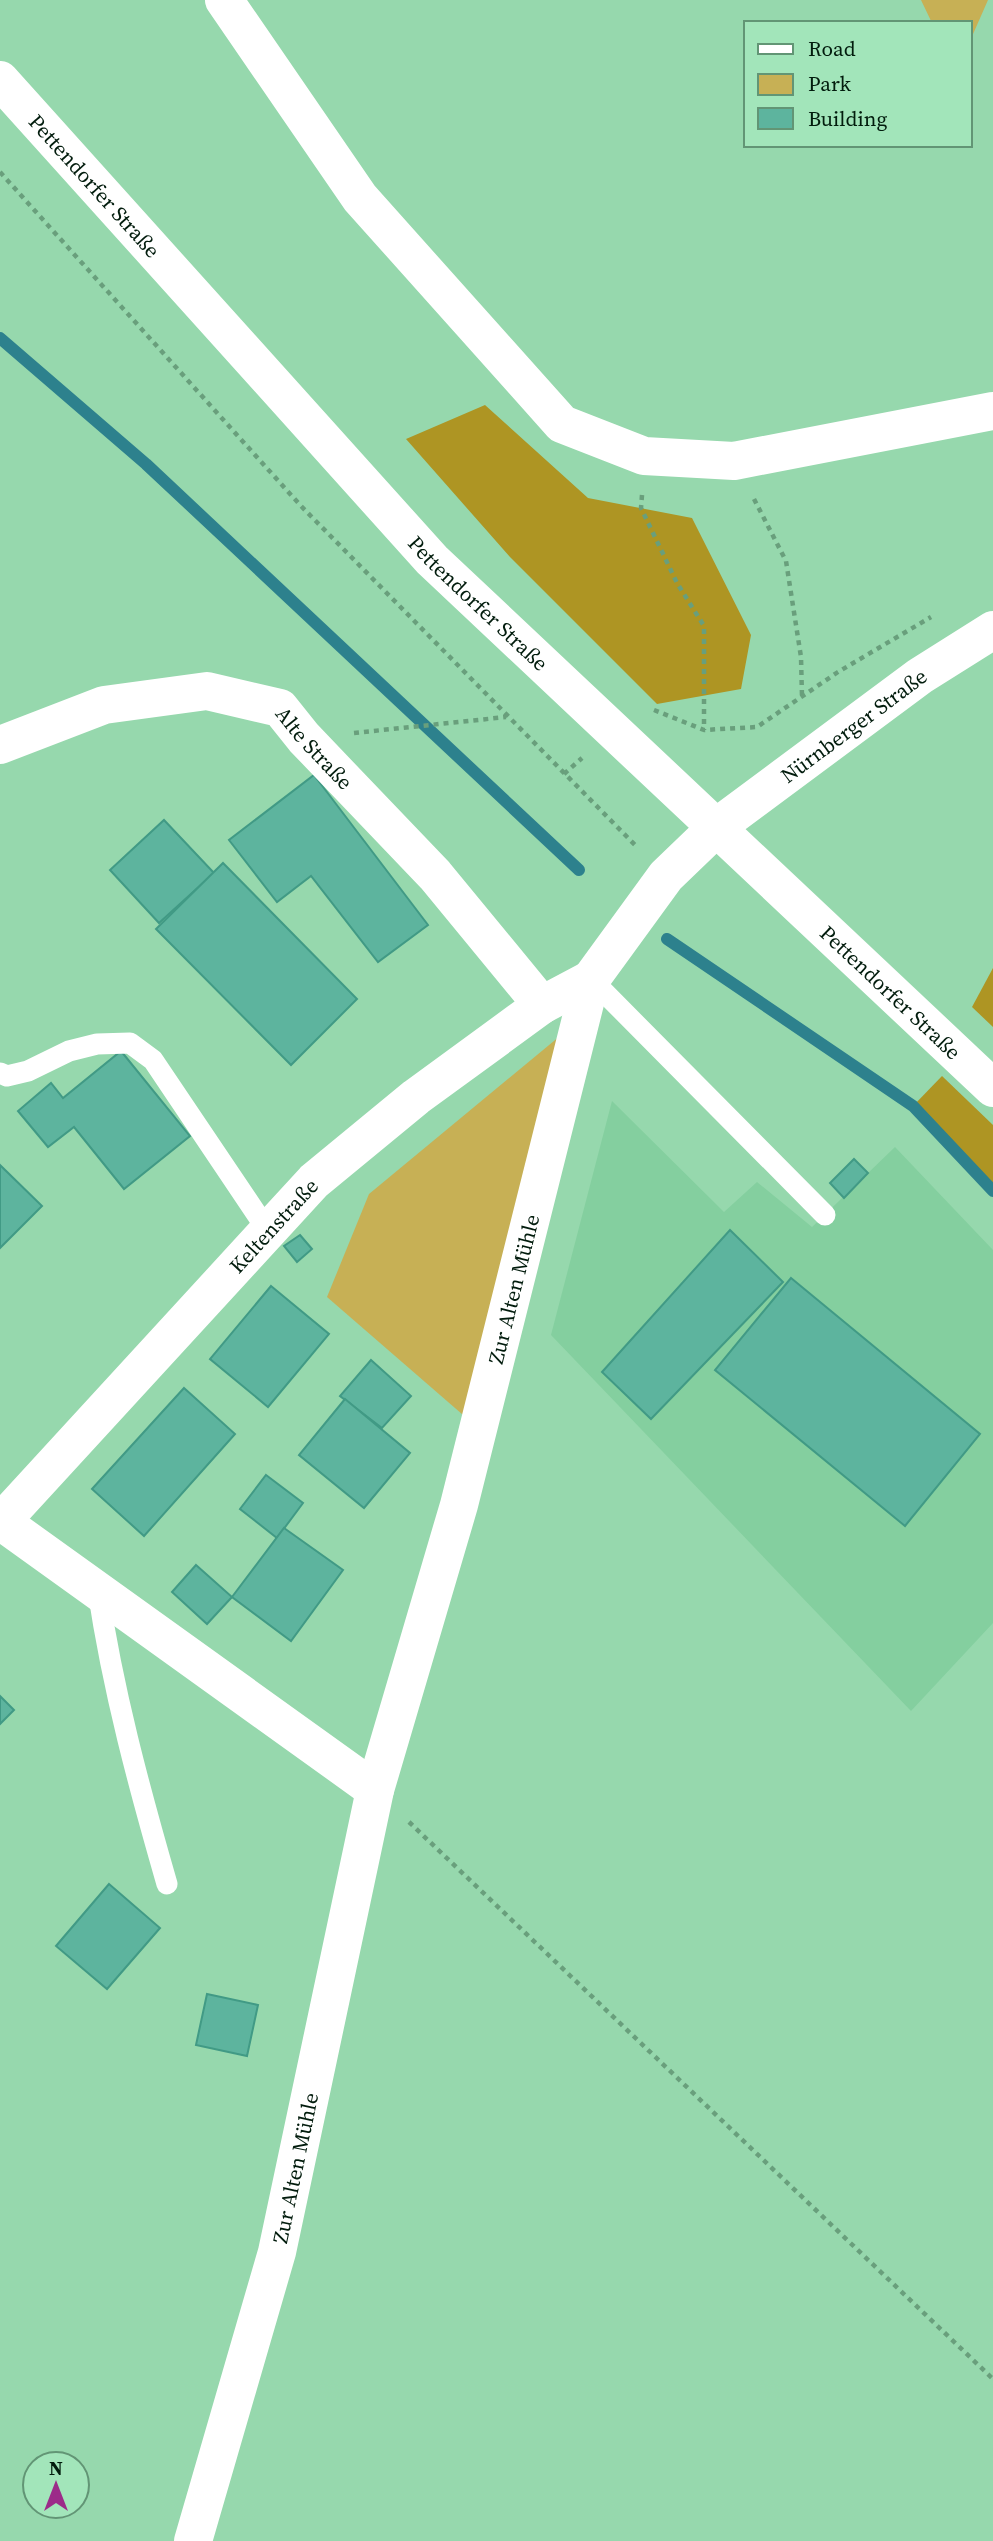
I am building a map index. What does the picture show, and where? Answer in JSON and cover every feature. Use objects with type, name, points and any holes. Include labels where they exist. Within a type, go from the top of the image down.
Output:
[{"type":"street","points":[[224,0],[360,198],[562,424],[644,456],[734,461],[993,411]]},
{"type":"street","name":"Pettendorfer Straße","points":[[0,80],[432,560],[718,826],[993,1088]]},
{"type":"street","name":"Nürnberger Straße","points":[[718,826],[920,676],[993,630]]},
{"type":"street","name":"Alte Straße","points":[[0,745],[104,705],[208,691],[280,708],[304,738],[435,875],[542,1005]]},
{"type":"street","name":"Zur Alten Mühle","points":[[193,2541],[277,2252],[375,1790],[459,1506],[591,979],[666,877],[718,826]]},
{"type":"street","name":"Keltenstraße","points":[[1,1522],[314,1181],[416,1097],[542,1005],[591,979]]},
{"type":"street","points":[[1,1522],[375,1790]]},
{"type":"lane","points":[[591,979],[825,1215]]},
{"type":"lane","points":[[0,1073],[7,1076],[28,1071],[69,1051],[97,1044],[130,1043],[153,1060],[268,1231]]},
{"type":"lane","points":[[99,1590],[108,1660],[167,1884]]},
{"type":"path","points":[[0,172],[301,506],[666,877]]},
{"type":"path","points":[[644,456],[641,508],[677,583],[704,626],[704,730]]},
{"type":"path","points":[[734,461],[786,561],[801,657],[802,697]]},
{"type":"path","points":[[564,774],[642,705],[704,730],[757,727],[838,672],[935,615]]},
{"type":"path","points":[[304,738],[507,717]]},
{"type":"path","points":[[375,1790],[993,2379]]},
{"type":"shaded area","points":[[485,405],[588,498],[692,518],[751,635],[741,689],[657,704],[510,557],[406,439]]},
{"type":"shaded area","points":[[993,968],[993,1027],[972,1007]]},
{"type":"shaded area","points":[[942,1076],[993,1125],[993,1191],[913,1106]]},
{"type":"shaded area","points":[[612,1101],[724,1212],[757,1182],[812,1227],[895,1147],[993,1250],[993,1623],[911,1711],[551,1335]]},
{"type":"green space","points":[[921,0],[988,0],[972,36],[972,21],[931,21]]},
{"type":"green space","points":[[566,1031],[470,1421],[327,1297],[369,1194]]},
{"type":"building","points":[[314,775],[428,925],[378,962],[311,876],[277,902],[229,840]]},
{"type":"building","points":[[164,820],[214,873],[159,923],[110,870]]},
{"type":"building","points":[[223,863],[357,999],[291,1065],[156,929]]},
{"type":"building","points":[[121,1051],[190,1136],[124,1189],[74,1127],[48,1147],[18,1111],[51,1083],[63,1098]]},
{"type":"building","points":[[854,1159],[868,1173],[844,1198],[830,1183]]},
{"type":"building","points":[[0,1165],[42,1206],[0,1248]]},
{"type":"building","points":[[730,1230],[783,1282],[651,1419],[602,1372]]},
{"type":"building","points":[[300,1235],[312,1249],[297,1262],[284,1246]]},
{"type":"building","points":[[791,1278],[980,1434],[905,1526],[715,1370]]},
{"type":"building","points":[[271,1286],[329,1334],[268,1407],[210,1359]]},
{"type":"building","points":[[371,1360],[411,1396],[382,1428],[340,1396]]},
{"type":"building","points":[[184,1388],[235,1434],[144,1536],[92,1489]]},
{"type":"building","points":[[345,1399],[410,1453],[364,1508],[299,1455]]},
{"type":"building","points":[[266,1475],[303,1503],[277,1538],[240,1509]]},
{"type":"building","points":[[284,1528],[343,1570],[291,1641],[232,1597]]},
{"type":"building","points":[[196,1565],[232,1597],[207,1624],[172,1592]]},
{"type":"building","points":[[0,1696],[14,1710],[0,1724]]},
{"type":"building","points":[[109,1884],[160,1928],[107,1989],[56,1946]]},
{"type":"building","points":[[207,1994],[258,2005],[247,2056],[196,2045]]},
{"type":"waterway","points":[[0,338],[146,464],[579,870]]},
{"type":"waterway","points":[[667,939],[913,1106],[993,1191]]}]
